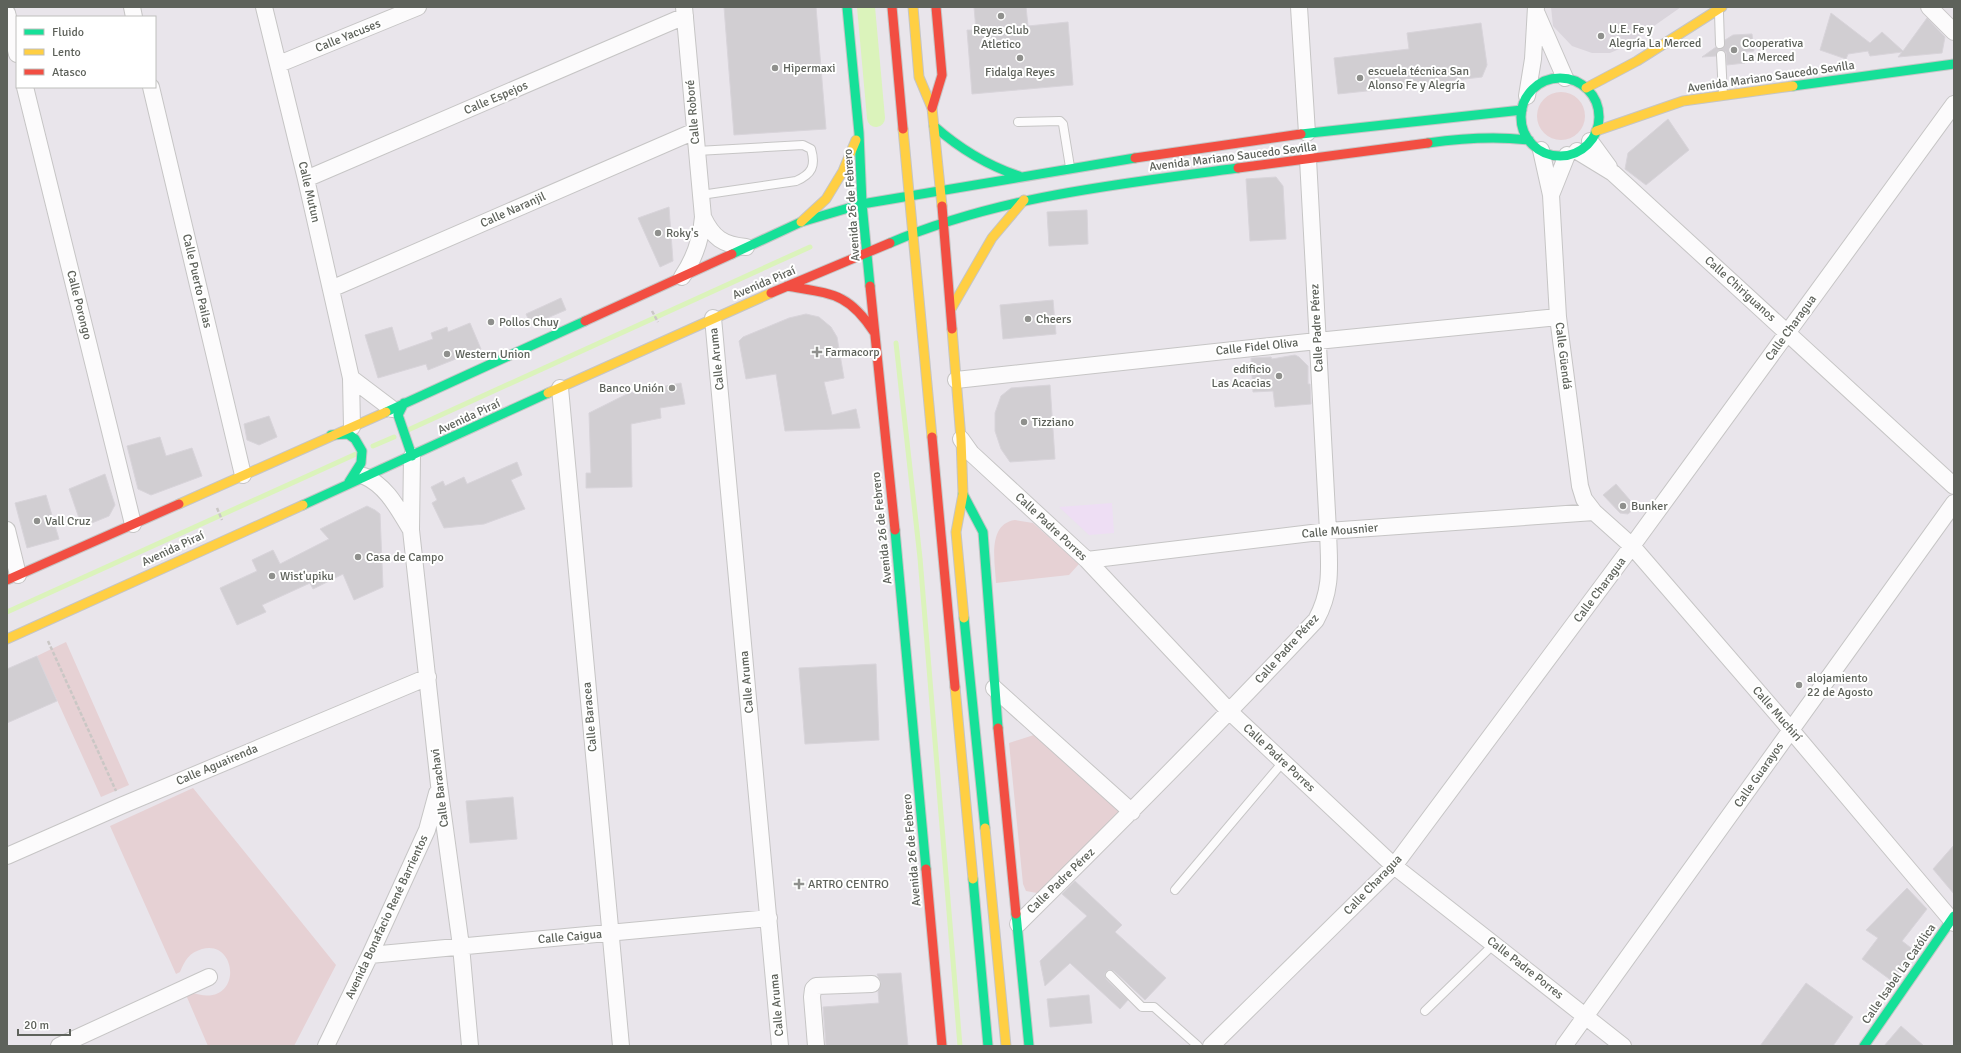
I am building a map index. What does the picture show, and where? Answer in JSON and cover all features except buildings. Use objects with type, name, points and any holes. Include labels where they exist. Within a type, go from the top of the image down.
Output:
[{"type":"main road","name":"Avenida 26 de Febrero","points":[[847,7],[859,133],[862,204],[900,580],[942,1046]]},
{"type":"main road","points":[[892,7],[988,1046]]},
{"type":"main road","points":[[913,7],[919,77],[932,108],[941,189],[961,439],[963,494],[956,532],[1006,1046]]},
{"type":"main road","points":[[932,108],[942,75],[936,7]]},
{"type":"main road","points":[[1586,88],[1637,61],[1720,8]]},
{"type":"main road","name":"Avenida Mariano Saucedo Sevilla","points":[[1583,145],[1672,104],[1954,64]]},
{"type":"main road","points":[[1554,78],[1565,78],[1586,88],[1597,105],[1599,118],[1583,145],[1551,154],[1535,145],[1523,129],[1524,103],[1534,88],[1543,82],[1554,78]]},
{"type":"main road","name":"Avenida Mariano Saucedo Sevilla","points":[[941,189],[1070,168],[1307,133],[1524,103]]},
{"type":"main road","points":[[934,126],[954,144],[973,158],[995,169],[1019,176]]},
{"type":"main road","points":[[801,222],[826,199],[843,171],[859,133]]},
{"type":"main road","name":"Avenida Mariano Saucedo Sevilla","points":[[944,223],[1024,200],[1086,188],[1473,137],[1506,137],[1535,145]]},
{"type":"main road","points":[[13,578],[352,427],[801,222],[862,204],[941,189]]},
{"type":"main road","points":[[951,309],[992,238],[1024,200]]},
{"type":"main road","name":"Avenida Piraí","points":[[7,639],[357,479],[437,445],[713,318],[913,233],[944,223]]},
{"type":"main road","points":[[787,286],[843,299],[862,313],[874,332]]},
{"type":"main road","points":[[398,406],[398,415],[412,456]]},
{"type":"main road","points":[[331,436],[348,434],[358,442],[361,448],[362,463],[357,479]]},
{"type":"main road","points":[[963,494],[983,532],[994,688],[1029,1046]]},
{"type":"main road","points":[[982,797],[998,728]]},
{"type":"main road","name":"Calle Isabel La Católica","points":[[1864,1046],[1953,920]]},
{"type":"street","name":"Calle Mutun","points":[[264,7],[306,179],[351,378],[352,427]]},
{"type":"street","name":"Calle Yacuses","points":[[279,64],[418,7]]},
{"type":"street","points":[[1299,7],[1307,133]]},
{"type":"street","points":[[1929,7],[1954,32]]},
{"type":"street","points":[[1536,10],[1565,78]]},
{"type":"street","points":[[1524,103],[1533,59],[1536,10]]},
{"type":"street","name":"Calle Roboré","points":[[682,277],[698,249],[702,233],[703,217],[685,12]]},
{"type":"street","name":"Calle Espejos","points":[[306,179],[685,12]]},
{"type":"street","points":[[7,13],[16,50]]},
{"type":"street","name":"Calle Porongo","points":[[25,88],[133,524]]},
{"type":"street","name":"Calle Puerto Pailas","points":[[151,88],[243,475]]},
{"type":"street","name":"Calle Charagua","points":[[1218,1044],[1394,866],[1632,546],[1954,104]]},
{"type":"street","name":"Calle Naranjil","points":[[331,290],[695,131]]},
{"type":"street","name":"Calle Güendá","points":[[1535,145],[1551,195],[1558,317],[1580,486],[1584,499],[1594,512]]},
{"type":"street","name":"Calle Chiriguanos","points":[[1583,145],[1954,486]]},
{"type":"street","name":"Calle Güendá","points":[[1551,195],[1583,145]]},
{"type":"street","name":"Calle Padre Pérez","points":[[1018,924],[1132,812],[1230,712],[1316,620],[1325,604],[1329,576],[1328,531],[1308,159]]},
{"type":"street","name":"Calle Roboré","points":[[703,217],[709,230],[719,240],[732,246],[746,247]]},
{"type":"street","name":"Calle Fidel Oliva","points":[[956,380],[1317,341],[1558,317]]},
{"type":"street","name":"Calle Aruma","points":[[713,318],[780,1046]]},
{"type":"street","points":[[351,378],[398,406]]},
{"type":"street","name":"Calle Baracea","points":[[560,388],[620,1046]]},
{"type":"street","name":"Calle Padre Porres","points":[[961,439],[972,453],[1088,560],[1230,712],[1394,866],[1624,1046]]},
{"type":"street","name":"Calle Barachavi","points":[[411,530],[422,466],[427,455],[437,445]]},
{"type":"street","name":"Calle Barachavi","points":[[412,456],[411,530],[439,785],[461,946],[470,1046]]},
{"type":"street","name":"Calle Barachavi","points":[[357,479],[373,480],[393,500],[411,530]]},
{"type":"street","name":"Calle Guarayos","points":[[1564,1046],[1954,503]]},
{"type":"street","name":"Calle Mousnier","points":[[1088,560],[1328,531],[1594,512]]},
{"type":"street","name":"Calle Muchirí","points":[[1594,512],[1632,546],[1953,920]]},
{"type":"street","points":[[7,530],[13,578]]},
{"type":"street","name":"Calle Aguairenda","points":[[7,856],[123,805],[428,677]]},
{"type":"street","points":[[994,688],[1132,812]]},
{"type":"street","name":"Avenida Bonafacio René Barrientos","points":[[326,1046],[370,955],[427,830],[439,785]]},
{"type":"street","name":"Calle Caigua","points":[[370,955],[769,918]]},
{"type":"street","points":[[59,1046],[208,977]]},
{"type":"street","points":[[816,1046],[812,997],[813,990],[816,986],[872,984]]},
{"type":"lane","points":[[1720,8],[1720,44]]},
{"type":"lane","points":[[1721,55],[1723,96]]},
{"type":"lane","points":[[1018,122],[1060,121],[1063,124],[1070,168]]},
{"type":"lane","points":[[697,152],[803,145],[811,149],[814,158],[812,167],[807,176],[796,181],[701,195]]},
{"type":"lane","points":[[1175,890],[1283,762]]},
{"type":"lane","points":[[1425,1011],[1494,944]]},
{"type":"lane","points":[[1110,975],[1142,1007],[1154,1007],[1198,1046]]},
{"type":"path","points":[[650,305],[658,324]]},
{"type":"path","points":[[218,510],[224,524]]},
{"type":"path","points":[[40,624],[123,805]]},
{"type":"shaded area","name":"U.E. Fe y Alegría La Merced","points":[[1551,7],[1681,7],[1624,47],[1610,53],[1592,53],[1572,46],[1553,26]]},
{"type":"shaded area","points":[[1556,92],[1566,92],[1578,99],[1585,111],[1585,121],[1578,133],[1566,140],[1556,140],[1548,136],[1541,129],[1537,121],[1537,111],[1541,103],[1548,96]]},
{"type":"shaded area","points":[[1112,503],[1114,533],[1089,535],[1059,507]]},
{"type":"shaded area","points":[[1015,520],[1033,523],[1079,564],[1069,575],[996,583],[994,555],[996,536],[1006,523]]},
{"type":"shaded area","points":[[66,642],[129,785],[101,797],[37,656]]},
{"type":"shaded area","points":[[1037,734],[1122,811],[1044,889],[1037,893],[1026,891],[1023,884],[1009,743]]},
{"type":"shaded area","points":[[193,788],[336,965],[294,1046],[208,1046],[186,995],[190,992],[208,995],[220,992],[227,984],[230,974],[229,963],[223,954],[214,949],[202,949],[191,955],[180,972],[176,974],[110,826]]},
{"type":"waterway","points":[[866,7],[876,118]]},
{"type":"waterway","points":[[408,430],[810,247]]},
{"type":"waterway","points":[[896,343],[920,558],[960,1046]]},
{"type":"waterway","points":[[373,446],[394,437]]},
{"type":"waterway","points":[[7,612],[356,454]]},
{"type":"traffic: fast","points":[[847,7],[859,133],[862,204],[870,286]]},
{"type":"traffic: fast","points":[[1793,86],[1954,64]]},
{"type":"traffic: fast","points":[[1560,78],[1575,81],[1587,90],[1596,102],[1599,117],[1596,132],[1587,144],[1575,153],[1560,156],[1545,153],[1533,144],[1524,132],[1521,117],[1524,102],[1533,90],[1545,81],[1560,78]]},
{"type":"traffic: fast","points":[[1301,134],[1522,110]]},
{"type":"traffic: fast","points":[[934,126],[974,156],[995,167],[1019,176]]},
{"type":"traffic: fast","points":[[1428,143],[1479,138],[1529,140]]},
{"type":"traffic: fast","points":[[732,254],[801,222],[862,204],[1135,158]]},
{"type":"traffic: fast","points":[[890,243],[932,227],[1017,203],[1105,186],[1238,168]]},
{"type":"traffic: fast","points":[[386,412],[585,321]]},
{"type":"traffic: fast","points":[[303,505],[548,393]]},
{"type":"traffic: fast","points":[[404,403],[398,415],[412,456]]},
{"type":"traffic: fast","points":[[331,435],[348,434],[355,439],[362,451],[361,463],[349,482]]},
{"type":"traffic: fast","points":[[963,494],[983,532],[998,728]]},
{"type":"traffic: fast","points":[[895,530],[926,869]]},
{"type":"traffic: fast","points":[[964,618],[985,828]]},
{"type":"traffic: fast","points":[[973,879],[988,1046]]},
{"type":"traffic: fast","points":[[1016,914],[1029,1046]]},
{"type":"traffic: fast","points":[[1864,1046],[1954,916]]},
{"type":"traffic: slow","points":[[913,7],[919,77],[932,108],[942,206]]},
{"type":"traffic: slow","points":[[1586,88],[1637,61],[1722,7]]},
{"type":"traffic: slow","points":[[1596,131],[1683,101],[1793,86]]},
{"type":"traffic: slow","points":[[903,129],[932,437]]},
{"type":"traffic: slow","points":[[801,222],[826,199],[843,171],[856,140]]},
{"type":"traffic: slow","points":[[951,309],[992,238],[1024,200]]},
{"type":"traffic: slow","points":[[548,393],[771,293]]},
{"type":"traffic: slow","points":[[952,329],[961,439],[963,494],[956,532],[964,618]]},
{"type":"traffic: slow","points":[[179,504],[386,412]]},
{"type":"traffic: slow","points":[[7,639],[303,505]]},
{"type":"traffic: slow","points":[[955,687],[973,879]]},
{"type":"traffic: slow","points":[[985,828],[1006,1046]]},
{"type":"traffic: jam","points":[[892,7],[903,129]]},
{"type":"traffic: jam","points":[[932,108],[942,75],[936,7]]},
{"type":"traffic: jam","points":[[1135,158],[1301,134]]},
{"type":"traffic: jam","points":[[1238,168],[1428,143]]},
{"type":"traffic: jam","points":[[942,206],[952,329]]},
{"type":"traffic: jam","points":[[771,293],[890,243]]},
{"type":"traffic: jam","points":[[585,321],[732,254]]},
{"type":"traffic: jam","points":[[787,286],[816,291],[837,297],[847,302],[856,309],[874,332]]},
{"type":"traffic: jam","points":[[870,286],[895,530]]},
{"type":"traffic: jam","points":[[932,437],[955,687]]},
{"type":"traffic: jam","points":[[7,580],[179,504]]},
{"type":"traffic: jam","points":[[998,728],[1016,914]]},
{"type":"traffic: jam","points":[[926,869],[942,1046]]},
{"type":"place","name":"Reyes Club Atletico","points":[[1001,16]]},
{"type":"place","name":"U.E. Fe y Alegría La Merced","points":[[1601,36]]},
{"type":"place","name":"Cooperativa La Merced","points":[[1734,50]]},
{"type":"place","name":"Fidalga Reyes","points":[[1020,58]]},
{"type":"place","name":"Hipermaxi","points":[[775,68]]},
{"type":"place","name":"escuela técnica San Alonso Fe y Alegría","points":[[1360,78]]},
{"type":"place","name":"Roky's","points":[[658,233]]},
{"type":"place","name":"Cheers","points":[[1028,319]]},
{"type":"place","name":"Pollos Chuy","points":[[491,322]]},
{"type":"place","name":"Farmacorp","points":[[817,352]]},
{"type":"place","name":"Western Union","points":[[447,354]]},
{"type":"place","name":"edificio Las Acacias","points":[[1279,376]]},
{"type":"place","name":"Banco Unión","points":[[672,388]]},
{"type":"place","name":"Tizziano","points":[[1024,422]]},
{"type":"place","name":"Bunker","points":[[1623,506]]},
{"type":"place","name":"Vall Cruz","points":[[37,521]]},
{"type":"place","name":"Casa de Campo","points":[[358,557]]},
{"type":"place","name":"Wist'upiku","points":[[272,576]]},
{"type":"place","name":"alojamiento 22 de Agosto","points":[[1799,685]]},
{"type":"place","name":"ARTRO CENTRO","points":[[799,884]]}]
